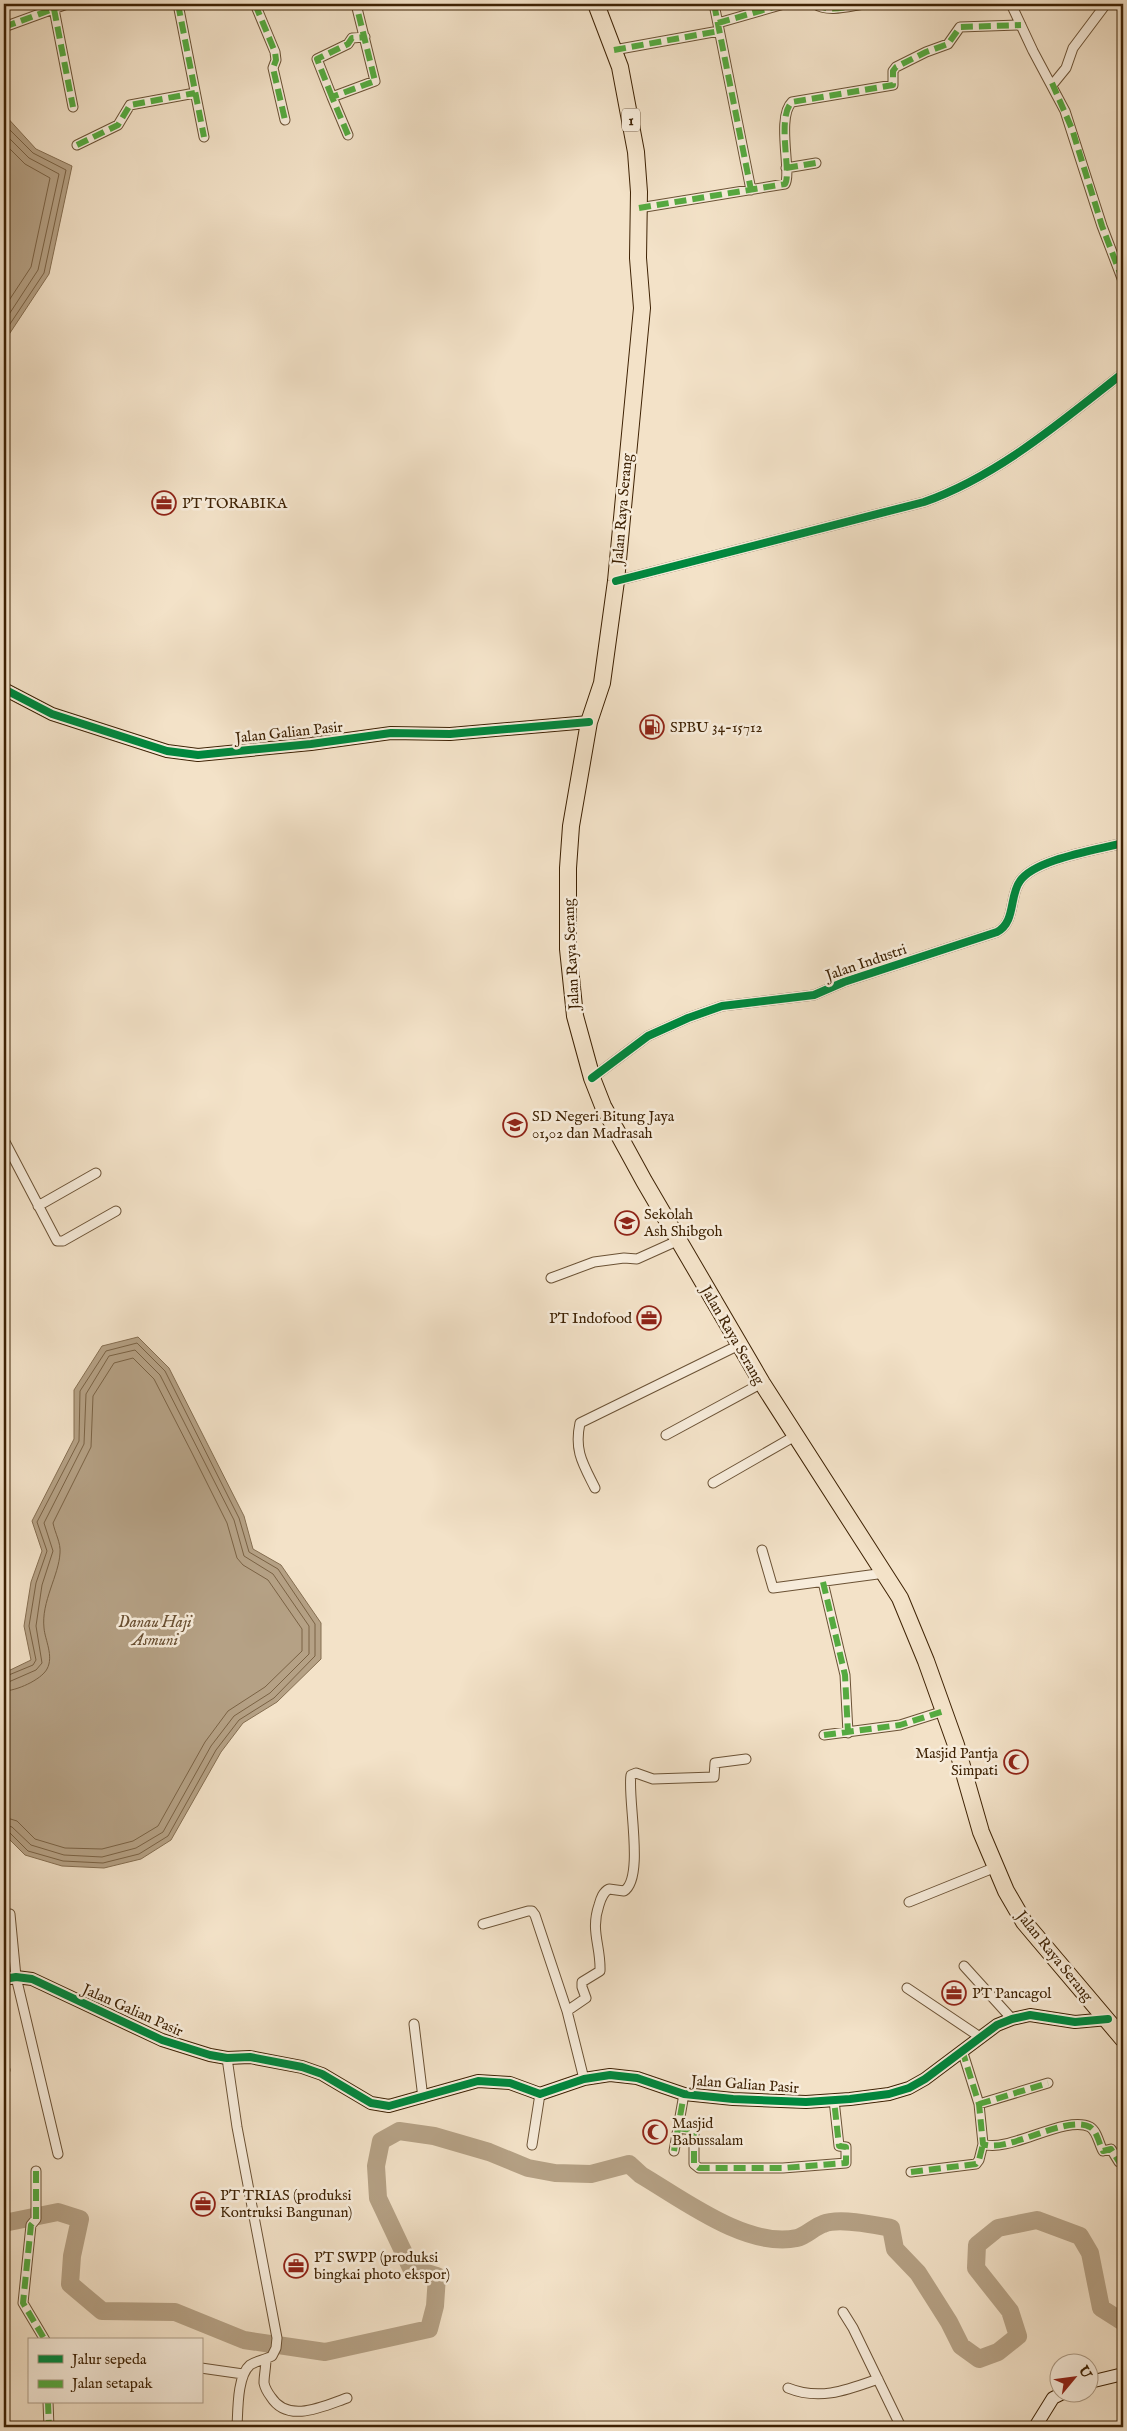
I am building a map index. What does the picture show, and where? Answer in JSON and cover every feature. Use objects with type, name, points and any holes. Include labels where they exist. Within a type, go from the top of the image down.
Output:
[{"type":"highway","name":"Jalan Raya Serang","points":[[596,4],[614,50],[628,103],[636,152],[639,208],[638,258],[642,308],[616,581],[602,683],[589,722],[571,826],[568,949],[575,1016],[592,1078],[615,1129],[678,1241],[762,1383],[900,1598],[926,1661],[956,1745],[981,1832],[996,1868],[1024,1922],[1123,2039]]},
{"type":"street","points":[[4,27],[67,4]]},
{"type":"street","points":[[178,4],[204,138]]},
{"type":"street","points":[[255,4],[275,52],[276,60],[272,68],[285,120]]},
{"type":"street","points":[[332,97],[375,81],[356,4]]},
{"type":"street","points":[[714,4],[751,190]]},
{"type":"street","points":[[614,50],[718,27],[784,4]]},
{"type":"street","points":[[815,4],[821,7],[832,8],[865,4]]},
{"type":"street","points":[[1011,4],[1072,129],[1102,226],[1123,281]]},
{"type":"street","points":[[1050,81],[1066,68],[1073,48],[1106,4]]},
{"type":"street","points":[[54,9],[73,108]]},
{"type":"street","points":[[639,208],[786,184],[788,177],[784,136],[788,109],[792,102],[893,85],[896,67],[926,52],[948,44],[960,27],[1021,25]]},
{"type":"street","points":[[348,134],[317,59],[348,44],[352,38],[364,38]]},
{"type":"street","points":[[77,145],[118,125],[130,105],[195,93]]},
{"type":"street","points":[[786,168],[816,163]]},
{"type":"street","points":[[616,581],[924,502],[949,493],[999,465],[1058,424],[1123,373]]},
{"type":"street","name":"Jalan Galian Pasir","points":[[4,689],[52,714],[167,751],[198,755],[391,734],[450,734],[589,722]]},
{"type":"street","name":"Jalan Industri","points":[[592,1078],[648,1036],[697,1015],[722,1006],[814,995],[844,982],[997,932],[1006,926],[1019,882],[1028,872],[1065,858],[1123,843]]},
{"type":"street","points":[[4,1140],[53,1234],[60,1242],[116,1212]]},
{"type":"street","points":[[38,1206],[96,1173]]},
{"type":"street","points":[[551,1278],[594,1262],[624,1258],[637,1259],[678,1241]]},
{"type":"street","points":[[595,1488],[580,1456],[577,1440],[580,1423],[739,1345]]},
{"type":"street","points":[[666,1435],[762,1383]]},
{"type":"street","points":[[713,1483],[795,1436]]},
{"type":"street","points":[[762,1550],[773,1588],[885,1573]]},
{"type":"street","points":[[823,1582],[845,1675],[848,1733]]},
{"type":"street","points":[[824,1735],[900,1725],[944,1711]]},
{"type":"street","points":[[567,2011],[586,1998],[582,1982],[600,1971],[594,1926],[603,1894],[609,1889],[624,1891],[630,1885],[633,1872],[634,1819],[631,1775],[636,1773],[653,1779],[714,1777],[715,1763],[746,1759]]},
{"type":"street","points":[[909,1902],[996,1868]]},
{"type":"street","points":[[483,1924],[532,1911],[567,2011],[584,2079]]},
{"type":"street","points":[[10,1914],[10,1978],[58,2154]]},
{"type":"street","points":[[964,1966],[1012,2019]]},
{"type":"street","name":"Jalan Galian Pasir","points":[[10,1978],[32,1979],[162,2040],[210,2055],[226,2058],[250,2056],[302,2067],[322,2074],[371,2103],[389,2106],[422,2098],[454,2087],[487,2081],[510,2083],[540,2094],[584,2079],[620,2076],[637,2078],[684,2094],[733,2100],[806,2102],[889,2094],[909,2088],[925,2080],[980,2037],[1012,2019],[1030,2015],[1075,2022],[1108,2019]]},
{"type":"street","points":[[907,1988],[980,2037]]},
{"type":"street","points":[[414,2024],[422,2098]]},
{"type":"street","points":[[911,2172],[976,2164],[979,2160],[982,2144],[979,2104],[962,2050]]},
{"type":"street","points":[[226,2058],[237,2127],[277,2338],[276,2348],[272,2356],[253,2363],[243,2374],[237,2427]]},
{"type":"street","points":[[979,2104],[1048,2083]]},
{"type":"street","points":[[532,2145],[540,2094]]},
{"type":"street","points":[[674,2151],[684,2094]]},
{"type":"street","points":[[678,2128],[694,2132],[694,2164],[699,2168],[783,2168],[846,2163],[846,2147],[839,2146],[834,2100]]},
{"type":"street","points":[[982,2144],[988,2146],[1000,2145],[1036,2134],[1083,2125],[1093,2130],[1103,2151],[1110,2149],[1119,2162],[1123,2162]]},
{"type":"street","points":[[36,2171],[37,2216],[31,2225],[23,2303],[44,2338]]},
{"type":"street","points":[[844,2312],[901,2427]]},
{"type":"street","points":[[266,2359],[264,2384],[272,2399],[279,2406],[289,2411],[309,2411],[347,2398]]},
{"type":"street","points":[[202,2368],[243,2374]]},
{"type":"street","points":[[1100,2380],[1123,2374]]},
{"type":"street","points":[[788,2388],[802,2394],[820,2396],[846,2391],[878,2379]]},
{"type":"street","points":[[1036,2427],[1050,2403]]},
{"type":"street","points":[[48,2404],[49,2427]]},
{"type":"water","points":[[4,114],[36,149],[72,166],[49,274],[4,342]]},
{"type":"water","name":"Danau Haji Asmuni","points":[[138,1337],[169,1368],[244,1516],[253,1549],[281,1565],[321,1623],[321,1659],[277,1702],[243,1723],[221,1752],[171,1840],[141,1859],[104,1868],[62,1866],[25,1855],[4,1834],[4,1673],[31,1660],[24,1626],[31,1582],[42,1551],[32,1521],[74,1439],[74,1390],[102,1346]]},
{"type":"waterway","points":[[4,2223],[58,2212],[80,2219],[72,2256],[70,2284],[102,2311],[175,2312],[244,2340],[325,2352],[429,2329],[435,2306],[437,2276],[411,2268],[378,2198],[376,2166],[381,2141],[399,2131],[434,2136],[489,2152],[528,2168],[555,2173],[591,2174],[629,2164],[641,2175],[716,2220],[757,2236],[778,2239],[797,2238],[823,2224],[838,2221],[891,2228],[895,2249],[918,2273],[949,2322],[961,2346],[979,2359],[998,2352],[1018,2336],[1010,2311],[976,2268],[977,2245],[998,2228],[1037,2220],[1080,2236],[1090,2253],[1101,2308],[1123,2322]]},
{"type":"marked path","points":[[4,27],[67,4]]},
{"type":"marked path","points":[[178,4],[204,137]]},
{"type":"marked path","points":[[255,4],[275,52],[276,60],[273,68],[285,120]]},
{"type":"marked path","points":[[348,135],[332,97],[375,81],[356,4]]},
{"type":"marked path","points":[[714,4],[751,190]]},
{"type":"marked path","points":[[718,23],[784,4]]},
{"type":"marked path","points":[[815,4],[826,8],[865,4]]},
{"type":"marked path","points":[[54,9],[73,107]]},
{"type":"marked path","points":[[639,208],[785,184],[787,178],[785,120],[787,109],[792,102],[893,85],[893,71],[896,67],[926,52],[948,44],[960,27],[1021,25]]},
{"type":"marked path","points":[[614,50],[719,31]]},
{"type":"marked path","points":[[332,97],[317,59],[348,44],[352,38],[365,37]]},
{"type":"marked path","points":[[1052,83],[1072,129],[1102,226],[1123,281]]},
{"type":"marked path","points":[[77,145],[118,125],[130,105],[195,93]]},
{"type":"marked path","points":[[786,168],[816,163]]},
{"type":"marked path","points":[[823,1582],[845,1675],[848,1733]]},
{"type":"marked path","points":[[824,1735],[900,1725],[944,1711]]},
{"type":"marked path","points":[[962,2050],[979,2104],[983,2144],[994,2146],[1006,2144],[1052,2129],[1079,2124],[1090,2127],[1103,2151],[1111,2149],[1119,2162],[1123,2163]]},
{"type":"marked path","points":[[979,2104],[1048,2083]]},
{"type":"marked path","points":[[674,2151],[684,2094]]},
{"type":"marked path","points":[[678,2128],[694,2132],[694,2164],[699,2168],[783,2168],[846,2163],[846,2147],[839,2146],[834,2100]]},
{"type":"marked path","points":[[911,2172],[976,2164],[979,2160],[983,2144]]},
{"type":"marked path","points":[[36,2171],[36,2219],[31,2225],[23,2303],[44,2338]]},
{"type":"marked path","points":[[48,2404],[49,2427]]},
{"type":"cycle path","points":[[616,581],[924,502],[951,491],[978,478],[1028,446],[1123,373]]},
{"type":"cycle path","points":[[4,689],[52,714],[167,751],[198,755],[311,744],[391,733],[450,734],[589,722]]},
{"type":"cycle path","points":[[592,1078],[648,1036],[688,1018],[722,1006],[814,995],[844,982],[997,932],[1007,922],[1014,894],[1020,881],[1028,873],[1067,856],[1123,843]]},
{"type":"cycle path","points":[[4,1979],[16,1977],[32,1979],[162,2040],[210,2055],[227,2058],[250,2057],[302,2067],[322,2074],[371,2103],[389,2106],[478,2081],[510,2083],[540,2094],[584,2079],[610,2075],[637,2078],[684,2094],[733,2099],[806,2102],[850,2099],[889,2094],[909,2088],[925,2079],[997,2025],[1012,2019],[1030,2015],[1075,2022],[1108,2019]]},
{"type":"place","name":"PT TORABIKA","points":[[164,503]]},
{"type":"place","name":"SPBU 34-15712","points":[[652,727]]},
{"type":"place","name":"SD Negeri Bitung Jaya 01,02 dan Madrasah","points":[[515,1125]]},
{"type":"place","name":"Sekolah Ash Shibgoh","points":[[627,1223]]},
{"type":"place","name":"PT Indofood","points":[[649,1318]]},
{"type":"place","name":"Masjid Pantja Simpati","points":[[1016,1762]]},
{"type":"place","name":"PT Pancagol","points":[[954,1993]]},
{"type":"place","name":"Masjid Babussalam","points":[[655,2132]]},
{"type":"place","name":"PT TRIAS (produksi Kontruksi Bangunan)","points":[[203,2204]]},
{"type":"place","name":"PT SWPP (produksi bingkai photo ekspor)","points":[[296,2266]]}]
